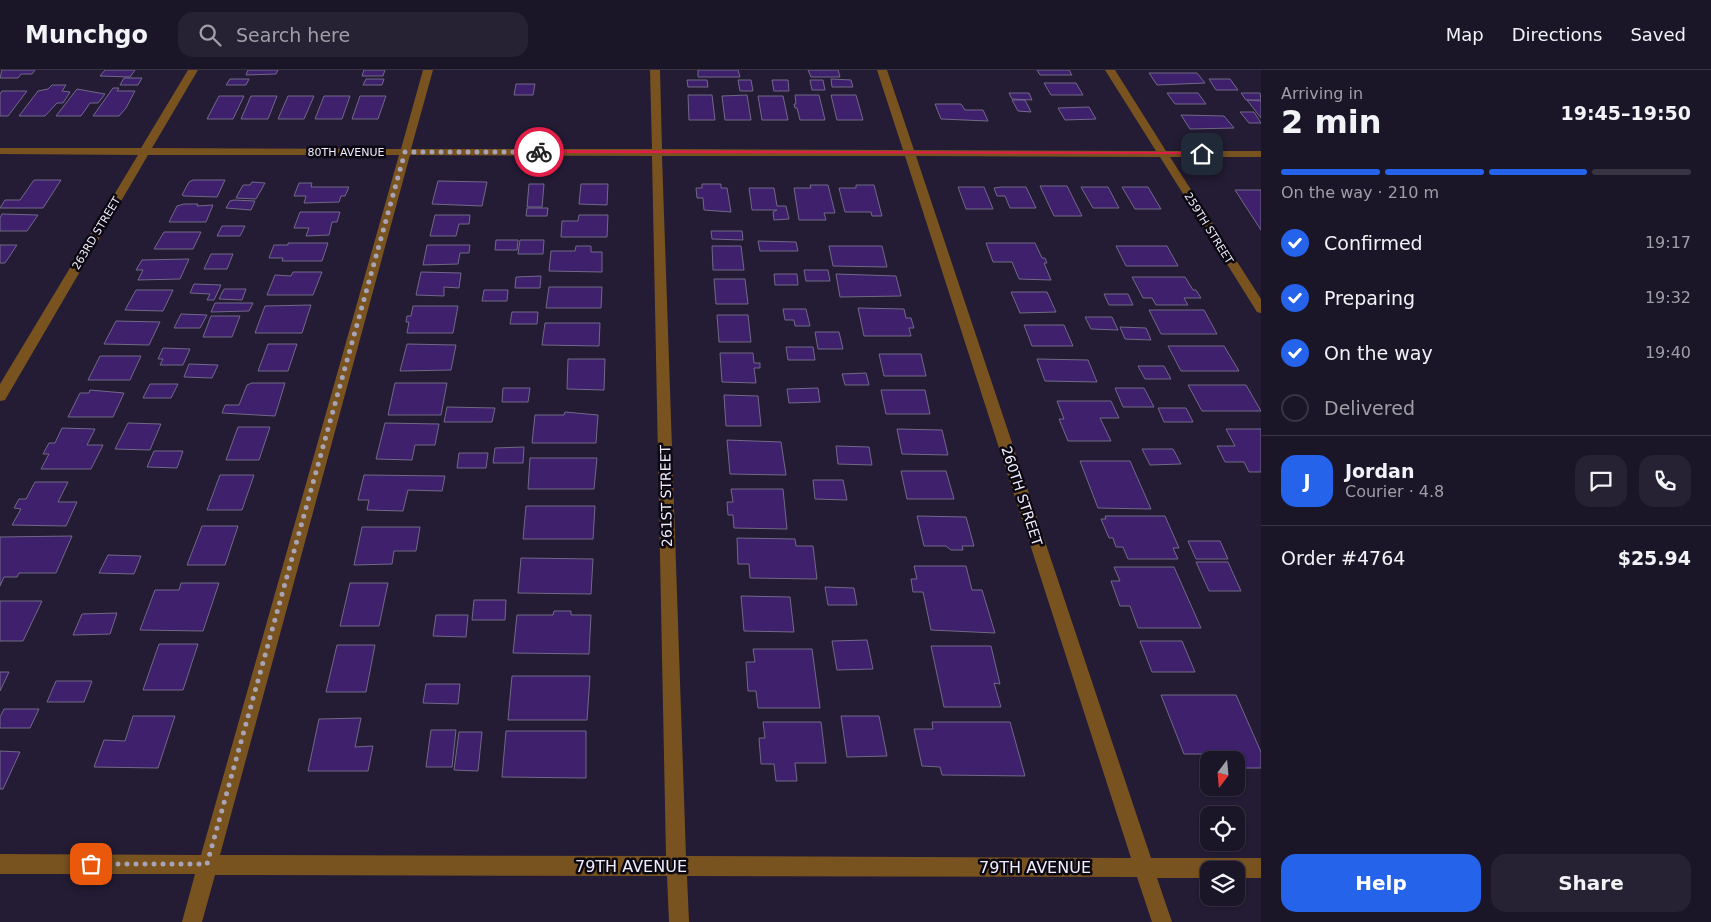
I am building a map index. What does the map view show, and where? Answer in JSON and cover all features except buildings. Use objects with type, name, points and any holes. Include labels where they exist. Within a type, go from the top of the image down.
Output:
[{"type":"street","name":"263RD STREET","points":[[0,396],[192,70]]},
{"type":"street","points":[[192,922],[428,70]]},
{"type":"street","name":"261ST STREET","points":[[655,70],[675,866],[679,922]]},
{"type":"street","name":"260TH STREET","points":[[882,70],[1162,922]]},
{"type":"street","name":"259TH STREET","points":[[1110,70],[1261,309]]},
{"type":"street","name":"80TH AVENUE","points":[[0,151],[1261,154]]},
{"type":"street","name":"79TH AVENUE","points":[[0,864],[1261,868]]},
{"type":"way so far","points":[[91,864],[207,864],[405,152],[539,152]]},
{"type":"route","points":[[539,152],[1202,154]]}]
